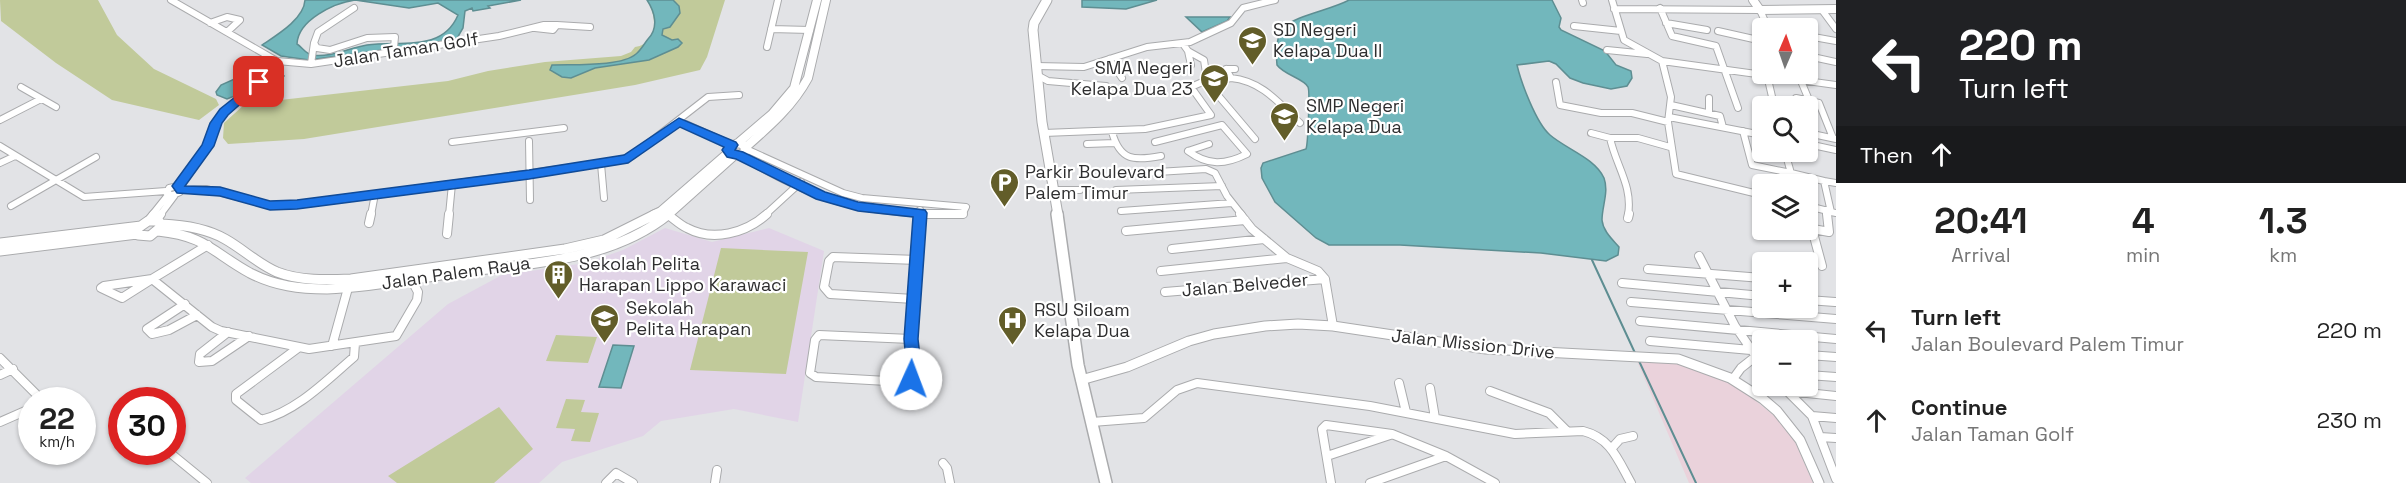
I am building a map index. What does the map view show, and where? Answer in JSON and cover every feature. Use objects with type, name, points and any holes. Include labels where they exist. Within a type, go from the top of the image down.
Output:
[{"type":"main road","points":[[1047,0],[1034,23],[1036,71],[1081,380],[1106,483]]},
{"type":"street","name":"Jalan Taman Golf","points":[[171,0],[276,61],[311,63],[499,36],[535,28],[553,30],[557,25],[590,27]]},
{"type":"street","points":[[767,47],[778,0]]},
{"type":"street","name":"Jalan Palem Raya","points":[[738,150],[794,88],[817,0]]},
{"type":"street","name":"Jalan Palem Raya","points":[[0,251],[150,226],[183,233],[210,243],[251,273],[265,280],[300,289],[346,288],[597,251],[648,230],[738,150],[788,110],[803,90],[808,78],[826,0]]},
{"type":"street","points":[[1036,71],[1084,67],[1147,47],[1183,44],[1231,23],[1243,8],[1275,0]]},
{"type":"street","points":[[1612,0],[1625,41],[1650,55],[1662,61],[1752,73]]},
{"type":"street","points":[[1752,0],[1764,18]]},
{"type":"street","points":[[311,63],[318,32],[354,8]]},
{"type":"street","points":[[1660,8],[1673,36],[1715,45],[1726,69],[1738,108]]},
{"type":"street","points":[[1614,9],[1836,9]]},
{"type":"street","points":[[1822,10],[1836,29]]},
{"type":"street","points":[[210,23],[226,17],[240,20],[227,32]]},
{"type":"street","points":[[1666,23],[1707,30]]},
{"type":"street","points":[[1574,26],[1621,31]]},
{"type":"street","points":[[771,29],[810,30]]},
{"type":"street","points":[[1718,31],[1752,39]]},
{"type":"street","points":[[314,43],[317,48],[330,50],[367,38],[395,37],[390,52]]},
{"type":"street","points":[[1818,38],[1836,41]]},
{"type":"street","points":[[1183,44],[1188,51],[1191,65]]},
{"type":"street","points":[[1607,50],[1650,55]]},
{"type":"street","points":[[1188,51],[1203,58],[1214,92],[1255,139]]},
{"type":"street","points":[[1818,58],[1836,62]]},
{"type":"street","points":[[1109,59],[1122,78]]},
{"type":"street","points":[[150,226],[207,146],[216,123],[224,112],[259,82],[276,61]]},
{"type":"street","points":[[1662,61],[1669,83],[1670,147],[1676,174],[1752,193]]},
{"type":"street","points":[[1232,78],[1226,69],[1235,69]]},
{"type":"street","points":[[1036,71],[1047,81],[1106,86]]},
{"type":"street","points":[[1209,144],[1188,151],[1199,161],[1212,164],[1246,155],[1191,87],[1210,81],[1232,78],[1247,79],[1258,84],[1300,123]]},
{"type":"street","points":[[1556,82],[1560,105],[1601,113],[1632,113],[1752,133]]},
{"type":"street","points":[[1818,83],[1836,85]]},
{"type":"street","points":[[21,87],[56,107]]},
{"type":"street","points":[[0,146],[84,197],[174,191],[220,191],[270,205],[297,205],[529,175],[628,158],[679,122],[710,96],[739,96]]},
{"type":"street","points":[[1709,98],[1709,113]]},
{"type":"street","points":[[0,120],[41,99]]},
{"type":"street","points":[[1818,103],[1834,138]]},
{"type":"street","points":[[1671,105],[1720,116],[1723,128]]},
{"type":"street","points":[[1044,133],[1145,129],[1212,114]]},
{"type":"street","points":[[679,122],[738,150],[843,193],[862,198],[966,207],[962,214],[920,213],[881,210],[837,202],[798,184],[738,150]]},
{"type":"street","points":[[1155,142],[1222,125]]},
{"type":"street","points":[[452,142],[529,136],[564,128]]},
{"type":"street","points":[[1743,131],[1752,164],[1836,183]]},
{"type":"street","points":[[1112,132],[1120,153],[1128,157],[1144,159],[1161,156]]},
{"type":"street","points":[[1591,133],[1610,138],[1638,138],[1670,147]]},
{"type":"street","points":[[1818,135],[1834,138]]},
{"type":"street","points":[[529,136],[530,200]]},
{"type":"street","points":[[1610,138],[1615,163],[1630,188],[1632,202],[1628,218]]},
{"type":"street","points":[[1087,144],[1115,143]]},
{"type":"street","points":[[1818,146],[1836,150]]},
{"type":"street","points":[[0,164],[15,156]]},
{"type":"street","points":[[11,206],[96,157]]},
{"type":"street","points":[[1788,162],[1791,173]]},
{"type":"street","points":[[601,164],[604,198]]},
{"type":"street","points":[[1125,174],[1210,170],[1215,172],[1232,203],[1264,239],[1287,258],[1318,271],[1325,279],[1333,326]]},
{"type":"street","points":[[665,213],[686,228],[706,235],[743,231],[753,227],[806,178]]},
{"type":"street","points":[[1818,230],[1829,232],[1831,212],[1824,181]]},
{"type":"street","points":[[447,234],[452,184]]},
{"type":"street","points":[[1116,190],[1222,186]]},
{"type":"street","points":[[1054,190],[1080,190]]},
{"type":"street","points":[[369,223],[375,194]]},
{"type":"street","points":[[1121,211],[1232,203]]},
{"type":"street","points":[[911,339],[819,335],[815,340],[810,373],[816,377],[908,381],[914,374],[911,339],[920,204]]},
{"type":"street","name":"Jalan Palem Raya","points":[[0,243],[179,224],[210,232],[276,272],[309,279],[329,280],[585,246],[665,213]]},
{"type":"street","points":[[1126,231],[1245,220]]},
{"type":"street","points":[[1172,249],[1264,239]]},
{"type":"street","points":[[1814,240],[1822,266]]},
{"type":"street","points":[[210,243],[154,279],[122,298],[101,288],[154,279],[212,327],[283,342],[298,348],[355,344],[393,338],[398,334],[417,300],[418,292],[411,279]]},
{"type":"street","points":[[1699,256],[1752,351]]},
{"type":"street","points":[[914,299],[833,294],[826,292],[824,287],[829,261],[832,257],[918,260]]},
{"type":"street","points":[[1161,271],[1287,258]]},
{"type":"street","points":[[1648,269],[1752,277]]},
{"type":"street","name":"Jalan Belveder","points":[[1165,292],[1325,279]]},
{"type":"street","points":[[1622,283],[1752,295]]},
{"type":"street","points":[[332,346],[338,320],[336,314],[346,288]]},
{"type":"street","points":[[1818,301],[1835,302]]},
{"type":"street","points":[[1631,302],[1836,319]]},
{"type":"street","points":[[185,304],[147,328],[152,334],[160,333],[197,315]]},
{"type":"street","points":[[1640,321],[1836,339]]},
{"type":"street","name":"Jalan Mission Drive","points":[[1081,380],[1127,367],[1189,341],[1214,334],[1265,326],[1298,324],[1333,326],[1486,349],[1649,357],[1692,362],[1733,380],[1769,405],[1785,420],[1800,440],[1819,483]]},
{"type":"street","points":[[228,332],[200,354],[199,362],[212,361],[249,336]]},
{"type":"street","points":[[1650,341],[1752,353]]},
{"type":"street","points":[[298,348],[236,394],[236,400],[261,420],[269,420],[282,413],[338,371],[354,357],[355,344]]},
{"type":"street","points":[[1733,380],[1752,354]]},
{"type":"street","points":[[1818,356],[1836,357]]},
{"type":"street","points":[[0,358],[30,387]]},
{"type":"street","points":[[0,375],[13,369]]},
{"type":"street","points":[[1818,376],[1836,377]]},
{"type":"street","points":[[1092,422],[1144,418],[1177,390],[1197,383],[1406,412],[1532,436],[1566,430],[1594,434],[1605,440],[1631,483]]},
{"type":"street","points":[[1399,383],[1406,412]]},
{"type":"street","points":[[1430,388],[1435,418]]},
{"type":"street","points":[[1490,391],[1550,413],[1566,430]]},
{"type":"street","points":[[1818,393],[1836,396]]},
{"type":"street","points":[[1793,396],[1812,416],[1832,460],[1836,479]]},
{"type":"street","points":[[0,422],[18,414]]},
{"type":"street","points":[[1812,416],[1836,418]]},
{"type":"street","points":[[1330,483],[1322,429],[1326,425],[1392,434],[1446,456],[1489,482]]},
{"type":"street","points":[[1327,456],[1392,434]]},
{"type":"street","points":[[1611,449],[1620,439],[1633,436]]},
{"type":"street","points":[[1820,436],[1836,438]]},
{"type":"street","points":[[1370,483],[1446,456]]},
{"type":"street","points":[[943,463],[947,468],[950,483]]},
{"type":"street","points":[[186,465],[207,483]]},
{"type":"street","points":[[715,483],[717,470]]},
{"type":"street","points":[[606,483],[616,473],[633,483]]},
{"type":"shaded area","name":"Sekolah Pelita Harapan","points":[[665,228],[712,242],[769,228],[824,251],[798,422],[734,409],[661,421],[643,436],[562,462],[539,483],[251,483],[245,478],[448,304],[502,275],[586,263],[623,250]]},
{"type":"shaded area","points":[[1637,361],[1665,361],[1690,366],[1714,374],[1740,388],[1777,418],[1793,437],[1813,483],[1689,483]]},
{"type":"green space","points":[[0,0],[98,0],[117,35],[154,69],[216,99],[219,105],[199,120],[112,100],[56,63],[1,21]]},
{"type":"green space","points":[[647,0],[725,0],[707,57],[700,70],[635,85],[304,139],[228,144],[223,138],[224,123],[245,104],[448,81],[488,71],[545,62],[621,56],[643,44],[652,35],[653,14]]},
{"type":"green space","points":[[721,248],[808,252],[786,374],[690,370]]},
{"type":"green space","points":[[556,335],[597,337],[588,363],[546,361]]},
{"type":"green space","points":[[566,399],[585,400],[581,412],[599,413],[590,442],[571,441],[575,429],[556,428]]},
{"type":"green space","points":[[499,407],[533,449],[494,483],[397,483],[388,476]]},
{"type":"water","points":[[305,0],[355,0],[521,0],[488,6],[490,8],[473,11],[472,8],[465,11],[463,28],[456,40],[309,60],[281,56],[262,45],[289,26],[303,7]],"holes":[[[355,0],[409,8],[438,3],[458,15],[451,27],[442,35],[431,40],[367,45],[319,56],[306,52],[297,44],[299,35],[310,20],[337,5]]]},
{"type":"water","points":[[647,0],[673,0],[679,6],[680,13],[670,27],[663,29],[662,35],[672,40],[678,39],[682,43],[678,47],[649,60],[595,68],[571,78],[562,77],[550,70],[552,65],[608,63],[636,54],[654,30],[654,15]]},
{"type":"water","points":[[1082,0],[1157,0],[1126,9],[1082,7]]},
{"type":"water","points":[[1349,0],[1552,0],[1561,18],[1559,27],[1561,30],[1605,51],[1616,65],[1631,71],[1632,78],[1627,86],[1611,89],[1570,78],[1556,64],[1549,61],[1517,65],[1530,102],[1545,129],[1550,135],[1594,165],[1604,178],[1606,194],[1602,220],[1606,231],[1619,247],[1618,255],[1606,261],[1541,253],[1400,245],[1329,245],[1316,238],[1275,202],[1262,178],[1261,168],[1263,163],[1306,149],[1309,107],[1309,90],[1306,84],[1284,72],[1277,65],[1279,35],[1289,23]]},
{"type":"water","points":[[1186,17],[1230,17],[1227,21],[1202,32]]},
{"type":"water","points":[[278,69],[284,76],[267,93],[255,95],[242,93],[227,99],[217,95],[216,92],[221,85],[250,72],[255,74],[248,87],[260,88],[271,73]]},
{"type":"water","points":[[613,345],[634,346],[621,388],[599,387]]},
{"type":"waterway","points":[[1592,260],[1635,353]]},
{"type":"waterway","points":[[1639,361],[1696,483]]},
{"type":"place","name":"SD Negeri Kelapa Dua II","points":[[1252,66]]},
{"type":"place","name":"SMA Negeri Kelapa Dua 23","points":[[1214,104]]},
{"type":"place","name":"SMP Negeri Kelapa Dua","points":[[1285,142]]},
{"type":"place","name":"Parkir Boulevard Palem Timur","points":[[1004,208]]},
{"type":"place","name":"Sekolah Pelita Harapan Lippo Karawaci","points":[[558,300]]},
{"type":"place","name":"Sekolah Pelita Harapan","points":[[605,344]]},
{"type":"place","name":"RSU Siloam Kelapa Dua","points":[[1013,346]]},
{"type":"route","points":[[259,82],[224,112],[216,123],[207,146],[178,186],[182,187],[181,190],[206,189],[270,205],[297,205],[529,175],[617,162],[632,156],[679,122],[732,145],[729,147],[731,154],[739,155],[837,202],[881,210],[920,213],[911,339],[914,374],[911,379]]}]
